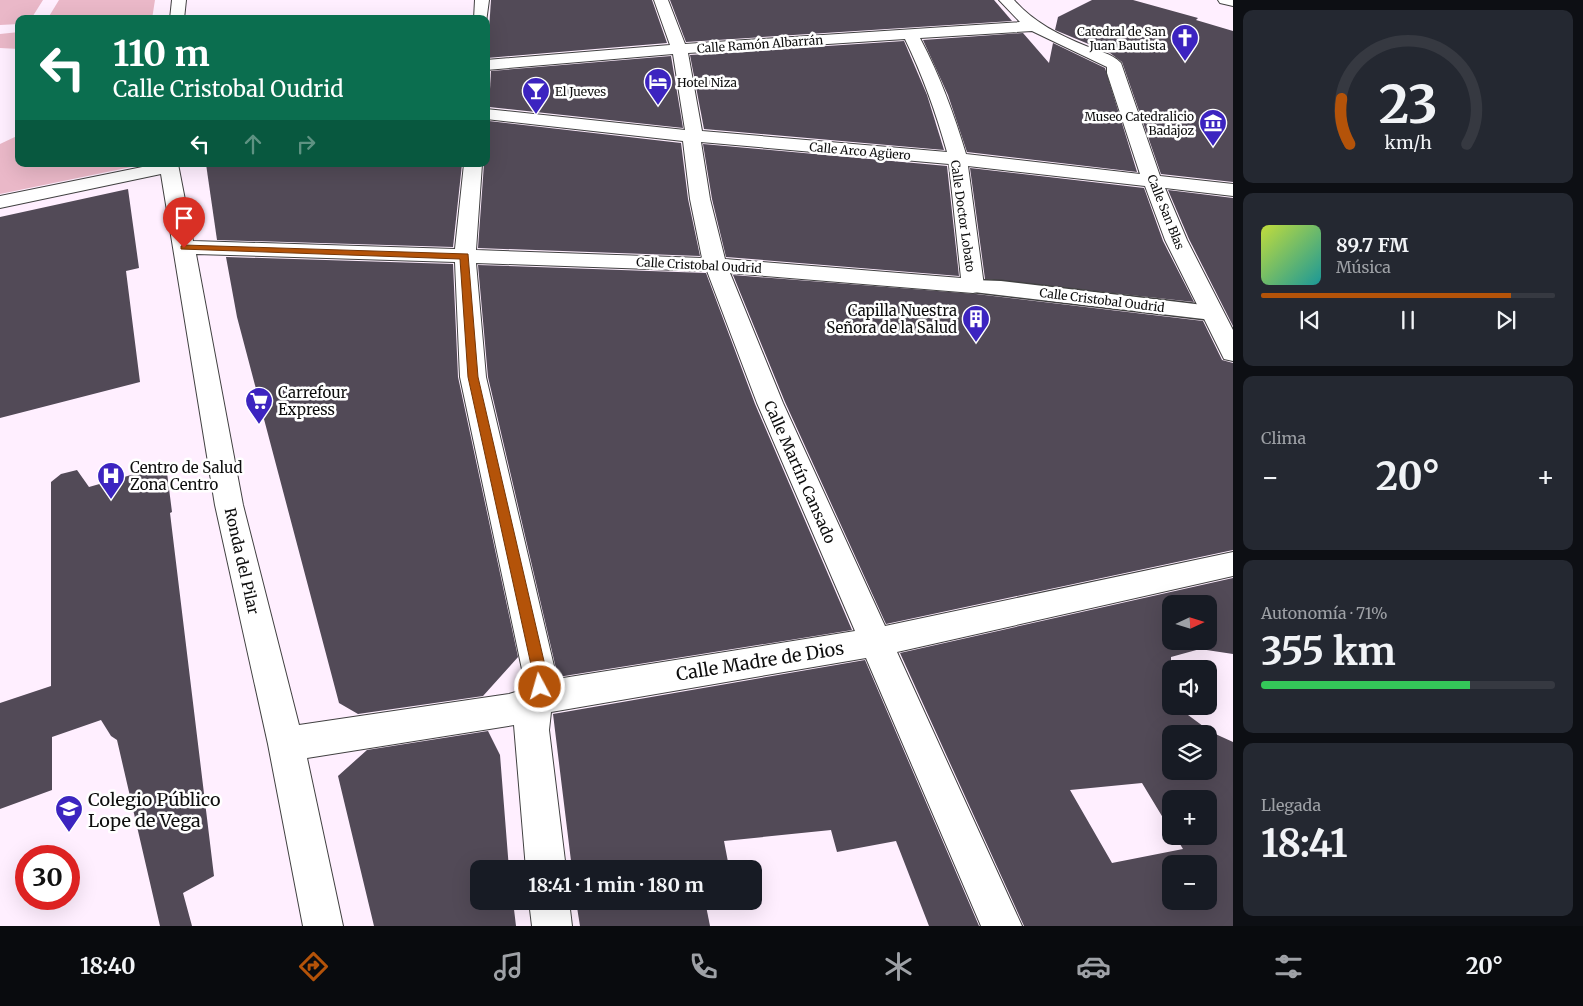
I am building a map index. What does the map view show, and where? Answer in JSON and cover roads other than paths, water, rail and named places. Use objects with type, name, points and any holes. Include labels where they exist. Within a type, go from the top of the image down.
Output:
[{"type":"street","points":[[177,15],[179,0]]},
{"type":"street","points":[[481,15],[482,0]]},
{"type":"street","name":"Calle Martín Cansado","points":[[661,0],[680,50],[694,126],[692,135],[700,199],[712,254],[770,403],[1002,926]]},
{"type":"street","points":[[1006,0],[1035,26]]},
{"type":"street","name":"Calle Ramón Albarrán","points":[[490,65],[1035,26]]},
{"type":"street","name":"Calle San Blas","points":[[1035,26],[1068,44],[1107,59],[1115,66],[1115,73],[1176,240],[1233,353]]},
{"type":"street","name":"Calle Doctor Lobato","points":[[910,34],[927,67],[944,110],[958,160],[973,286]]},
{"type":"street","name":"Calle Arco Agüero","points":[[490,114],[958,160],[1233,190]]},
{"type":"street","points":[[0,202],[160,167]]},
{"type":"street","name":"Ronda del Pilar","points":[[169,167],[228,505],[286,744],[323,926]]},
{"type":"street","points":[[473,167],[465,256],[473,377],[540,674],[539,699],[532,718],[531,730],[545,860]]},
{"type":"street","name":"Calle Cristobal Oudrid","points":[[184,248],[718,266],[1001,287],[1212,313]]},
{"type":"street","name":"Calle Madre de Dios","points":[[286,744],[509,710],[561,693],[876,642],[1233,564]]},
{"type":"street","points":[[550,910],[552,926]]},
{"type":"place","name":"Catedral de San Juan Bautista","points":[[1185,62]]},
{"type":"place","name":"Hotel Niza","points":[[658,106]]},
{"type":"place","name":"El Jueves","points":[[536,115]]},
{"type":"place","name":"Museo Catedralicio Badajoz","points":[[1213,147]]},
{"type":"place","name":"Capilla Nuestra Señora de la Salud","points":[[976,343]]},
{"type":"place","name":"Carrefour Express","points":[[259,425]]},
{"type":"place","name":"Centro de Salud Zona Centro","points":[[111,500]]},
{"type":"place","name":"Colegio Público Lope de Vega","points":[[69,833]]}]
